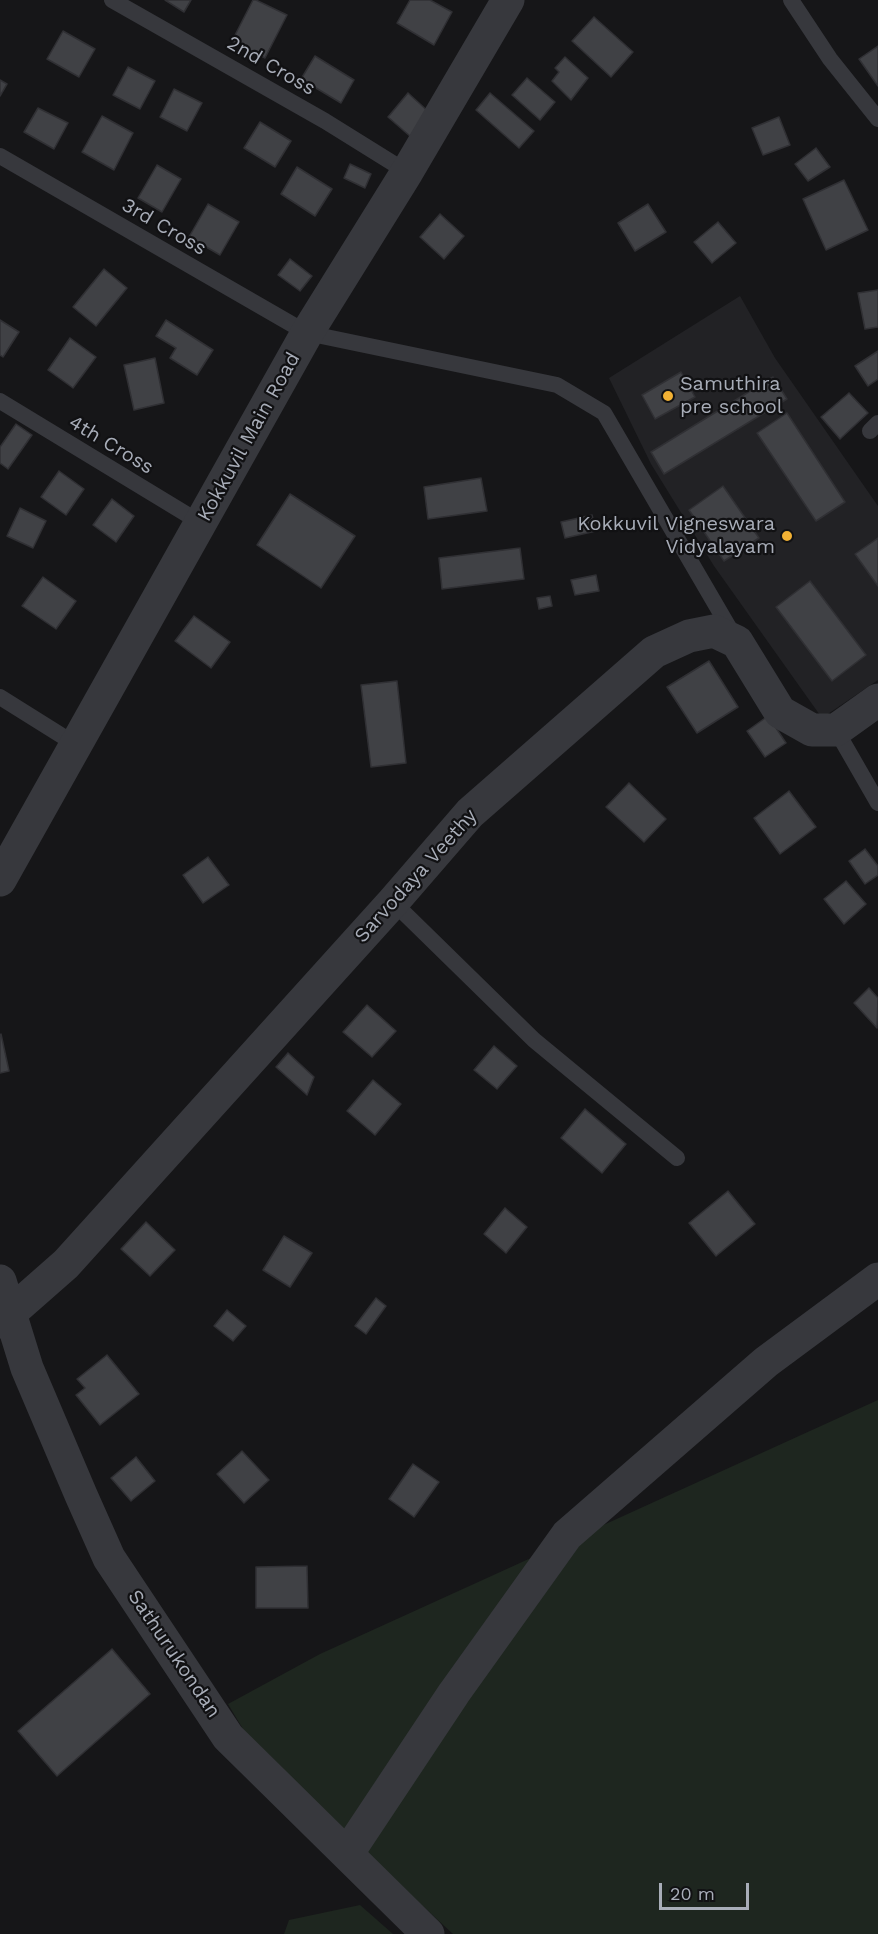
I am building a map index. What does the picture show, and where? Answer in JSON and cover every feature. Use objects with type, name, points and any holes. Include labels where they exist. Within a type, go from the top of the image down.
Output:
[{"type":"street","name":"Kokkuvil Main Road","points":[[0,880],[307,333],[407,171],[508,0]]},
{"type":"street","name":"Sarvodaya Veethy","points":[[5,1318],[66,1264],[393,902],[470,813],[654,652],[689,636],[714,631],[737,642]]},
{"type":"street","points":[[737,642],[780,712],[812,730],[836,730],[878,700]]},
{"type":"street","points":[[347,1854],[454,1693],[567,1535],[766,1362],[878,1279]]},
{"type":"street","points":[[0,1281],[5,1318]]},
{"type":"street","name":"Sathurukondan","points":[[5,1318],[109,1558],[228,1737],[428,1934]]},
{"type":"lane","name":"2nd Cross","points":[[112,0],[325,121],[407,171]]},
{"type":"lane","points":[[790,0],[830,59],[878,119]]},
{"type":"lane","name":"3rd Cross","points":[[0,156],[307,333],[557,385],[604,413],[737,642]]},
{"type":"lane","name":"4th Cross","points":[[0,401],[201,523]]},
{"type":"lane","points":[[0,697],[75,744]]},
{"type":"lane","points":[[836,730],[878,803]]},
{"type":"lane","points":[[393,902],[534,1040],[676,1158]]},
{"type":"shaded area","name":"Kokkuvil Vigneswara Vidyalayam","points":[[740,296],[775,358],[878,506],[878,680],[822,718],[714,566],[651,464],[609,378]]},
{"type":"shaded area","points":[[878,1400],[878,1934],[453,1934],[320,1811],[252,1744],[228,1704],[320,1654]]},
{"type":"shaded area","points":[[360,1905],[393,1934],[284,1934],[289,1920]]},
{"type":"building","points":[[165,0],[191,0],[184,12]]},
{"type":"building","points":[[253,0],[287,15],[265,58],[232,41]]},
{"type":"building","points":[[410,0],[430,0],[452,12],[434,45],[397,23]]},
{"type":"building","points":[[594,17],[633,52],[611,77],[572,41]]},
{"type":"building","points":[[63,31],[95,49],[79,77],[47,59]]},
{"type":"building","points":[[878,46],[878,86],[859,59]]},
{"type":"building","points":[[315,56],[354,80],[341,103],[301,79]]},
{"type":"building","points":[[565,57],[588,78],[571,100],[552,81],[559,72],[555,68]]},
{"type":"building","points":[[128,67],[155,81],[140,109],[113,95]]},
{"type":"building","points":[[527,78],[555,102],[540,120],[512,95]]},
{"type":"building","points":[[0,80],[7,84],[0,96]]},
{"type":"building","points":[[174,89],[202,103],[187,131],[160,117]]},
{"type":"building","points":[[408,93],[431,114],[411,137],[388,117]]},
{"type":"building","points":[[490,93],[534,131],[519,148],[476,110]]},
{"type":"building","points":[[38,108],[68,123],[54,149],[24,132]]},
{"type":"building","points":[[102,116],[133,133],[114,170],[82,152]]},
{"type":"building","points":[[779,117],[790,145],[763,155],[752,128]]},
{"type":"building","points":[[260,122],[291,141],[275,167],[244,148]]},
{"type":"building","points":[[816,148],[830,167],[808,181],[795,164]]},
{"type":"building","points":[[350,164],[371,174],[365,188],[344,178]]},
{"type":"building","points":[[157,165],[181,179],[162,212],[138,198]]},
{"type":"building","points":[[297,167],[332,189],[315,216],[281,194]]},
{"type":"building","points":[[844,180],[868,230],[826,250],[803,199]]},
{"type":"building","points":[[208,204],[239,222],[220,255],[189,237]]},
{"type":"building","points":[[648,204],[666,232],[635,251],[618,223]]},
{"type":"building","points":[[440,214],[464,236],[444,259],[420,237]]},
{"type":"building","points":[[718,222],[736,243],[712,263],[694,242]]},
{"type":"building","points":[[290,259],[312,276],[300,291],[278,275]]},
{"type":"building","points":[[104,269],[127,288],[96,326],[73,307]]},
{"type":"building","points":[[878,290],[878,327],[865,329],[858,293]]},
{"type":"building","points":[[0,320],[19,332],[3,357],[0,355]]},
{"type":"building","points":[[166,320],[213,350],[197,375],[170,358],[176,348],[156,336]]},
{"type":"building","points":[[70,338],[96,357],[73,388],[48,370]]},
{"type":"building","points":[[878,351],[878,379],[868,386],[855,366]]},
{"type":"building","points":[[155,358],[164,403],[134,410],[124,365]]},
{"type":"building","name":"Samuthira pre school","points":[[681,372],[695,397],[655,419],[642,395]]},
{"type":"building","points":[[773,377],[787,399],[664,474],[651,452]]},
{"type":"building","points":[[849,393],[868,413],[840,439],[821,417]]},
{"type":"building","points":[[787,413],[845,502],[816,521],[757,433]]},
{"type":"building","points":[[16,424],[32,435],[8,469],[0,463],[0,447]]},
{"type":"building","points":[[59,471],[84,489],[66,515],[41,497]]},
{"type":"building","points":[[481,478],[487,511],[428,519],[424,487]]},
{"type":"building","points":[[723,486],[759,538],[724,561],[689,510]]},
{"type":"building","points":[[290,494],[355,536],[321,588],[257,545]]},
{"type":"building","points":[[112,499],[134,516],[116,542],[93,525]]},
{"type":"building","points":[[20,508],[46,521],[33,548],[7,536]]},
{"type":"building","points":[[592,515],[596,531],[565,538],[561,522]]},
{"type":"building","points":[[878,538],[878,586],[855,554]]},
{"type":"building","points":[[520,548],[524,579],[442,589],[439,558]]},
{"type":"building","points":[[596,575],[599,591],[575,595],[571,580]]},
{"type":"building","points":[[43,577],[76,601],[56,629],[22,606]]},
{"type":"building","points":[[810,581],[866,655],[832,681],[776,607]]},
{"type":"building","points":[[550,596],[552,606],[539,609],[537,598]]},
{"type":"building","points":[[194,616],[230,642],[211,668],[175,641]]},
{"type":"building","points":[[709,661],[738,707],[697,733],[667,687]]},
{"type":"building","points":[[397,681],[406,763],[371,767],[361,685]]},
{"type":"building","points":[[768,716],[786,743],[765,757],[747,731]]},
{"type":"building","points":[[629,783],[666,819],[644,842],[606,807]]},
{"type":"building","points":[[789,791],[816,827],[780,854],[754,818]]},
{"type":"building","points":[[865,849],[878,866],[878,875],[865,884],[849,861]]},
{"type":"building","points":[[208,857],[229,885],[203,903],[183,875]]},
{"type":"building","points":[[846,881],[866,904],[844,924],[824,899]]},
{"type":"building","points":[[869,988],[878,998],[877,1028],[854,1003]]},
{"type":"building","points":[[367,1005],[396,1031],[372,1057],[343,1032]]},
{"type":"building","points":[[0,1035],[9,1071],[0,1073]]},
{"type":"building","points":[[494,1046],[517,1066],[497,1089],[474,1070]]},
{"type":"building","points":[[288,1053],[314,1077],[307,1095],[276,1067]]},
{"type":"building","points":[[373,1080],[401,1104],[375,1135],[347,1111]]},
{"type":"building","points":[[585,1109],[626,1144],[602,1173],[561,1138]]},
{"type":"building","points":[[728,1191],[755,1224],[716,1256],[689,1223]]},
{"type":"building","points":[[505,1208],[527,1227],[506,1253],[484,1234]]},
{"type":"building","points":[[146,1222],[175,1250],[150,1276],[121,1249]]},
{"type":"building","points":[[284,1236],[312,1253],[290,1287],[263,1270]]},
{"type":"building","points":[[376,1298],[386,1306],[366,1334],[355,1326]]},
{"type":"building","points":[[227,1310],[246,1326],[233,1341],[214,1326]]},
{"type":"building","points":[[107,1355],[139,1394],[100,1425],[76,1395],[85,1388],[77,1379]]},
{"type":"building","points":[[242,1451],[269,1480],[244,1503],[217,1474]]},
{"type":"building","points":[[136,1457],[155,1481],[131,1501],[111,1478]]},
{"type":"building","points":[[413,1464],[439,1482],[414,1517],[389,1499]]},
{"type":"building","points":[[307,1566],[308,1608],[256,1608],[256,1567]]},
{"type":"building","points":[[112,1649],[150,1694],[57,1776],[18,1731]]},
{"type":"place","name":"Samuthira pre school","points":[[668,396]]},
{"type":"place","name":"Kokkuvil Vigneswara Vidyalayam","points":[[787,536]]}]
